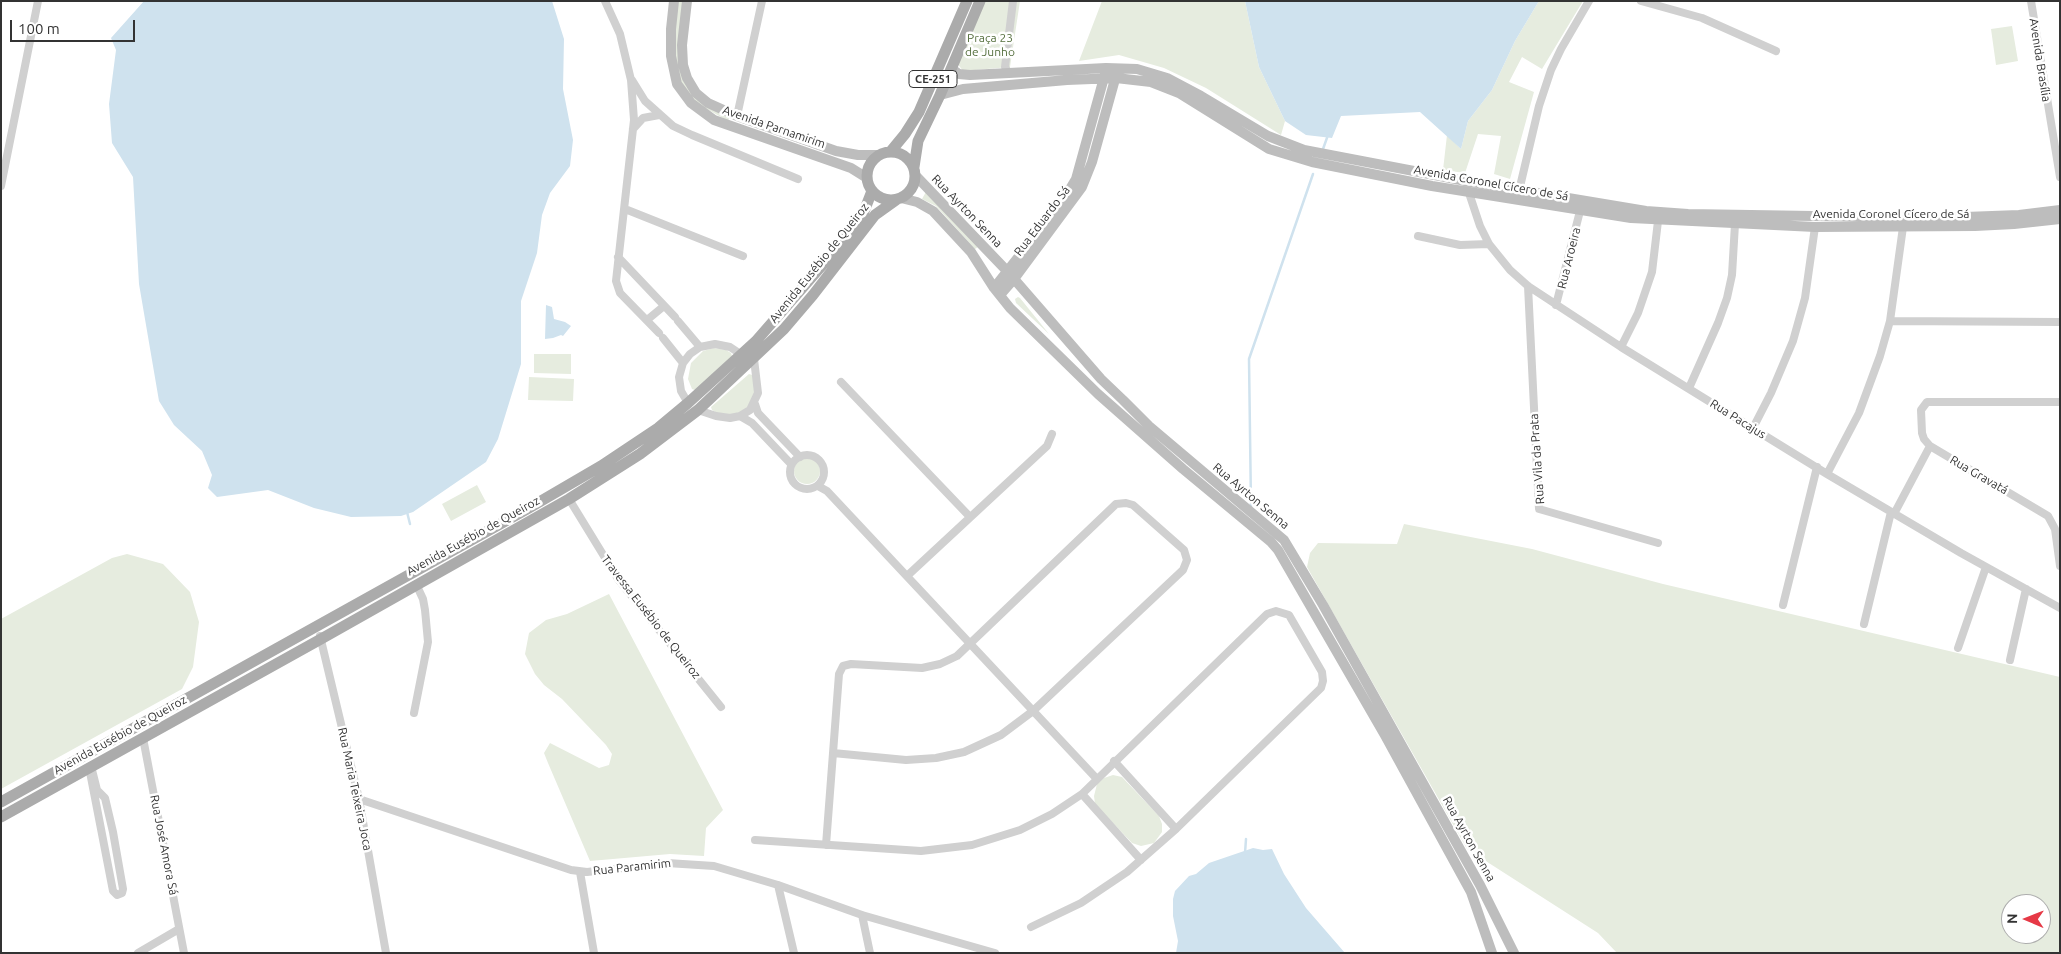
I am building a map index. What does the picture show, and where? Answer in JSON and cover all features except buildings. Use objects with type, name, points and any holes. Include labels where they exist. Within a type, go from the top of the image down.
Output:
[{"type":"main road","name":"CE-251","points":[[892,151],[919,112],[967,1]]},
{"type":"main road","name":"CE-251","points":[[898,199],[912,189],[918,141],[952,69],[980,1]]},
{"type":"main road","points":[[898,199],[883,199],[872,191],[867,178],[870,165],[879,155],[892,151],[905,156],[915,172]]},
{"type":"main road","name":"Avenida Eusébio de Queiroz","points":[[1,802],[575,482],[628,448],[688,404],[742,355],[797,296],[839,246],[863,214],[872,191]]},
{"type":"main road","name":"Avenida Eusébio de Queiroz","points":[[1,817],[322,639],[569,498],[640,454],[698,410],[754,359],[814,295],[875,215],[898,199]]},
{"type":"street","points":[[1,186],[38,1]]},
{"type":"street","points":[[605,1],[620,34],[632,80],[633,129],[616,274],[617,288],[683,363]]},
{"type":"street","name":"Avenida Parnamirim","points":[[674,1],[670,56],[677,84],[684,95],[701,112],[714,120],[851,168],[867,178]]},
{"type":"street","name":"Avenida Parnamirim","points":[[687,1],[682,45],[683,65],[696,93],[708,103],[737,116],[846,154],[879,155]]},
{"type":"street","points":[[737,116],[762,1]]},
{"type":"street","points":[[1008,72],[1005,67],[1013,1]]},
{"type":"street","points":[[1518,195],[1539,106],[1551,70],[1589,1]]},
{"type":"street","points":[[1641,1],[1702,18],[1776,51]]},
{"type":"street","name":"Avenida Brasília","points":[[2030,1],[2060,177]]},
{"type":"street","name":"Avenida Coronel Cícero de Sá","points":[[952,69],[959,74],[970,75],[1008,72],[1117,73],[1137,69],[1168,78],[1268,136],[1297,148],[1330,156],[1466,181],[1580,211],[1658,221],[1815,227],[2014,224],[2060,219]]},
{"type":"street","name":"Avenida Coronel Cícero de Sá","points":[[940,96],[954,90],[1105,73]]},
{"type":"street","name":"Rua Eduardo Sá","points":[[1011,276],[1076,179],[1105,73]]},
{"type":"street","name":"Avenida Coronel Cícero de Sá","points":[[1117,73],[1150,82],[1179,93],[1259,144],[1282,153],[1320,163],[1467,192],[1518,195],[1688,214],[1938,218],[2019,215],[2060,210]]},
{"type":"street","name":"Rua Eduardo Sá","points":[[997,291],[1082,188],[1092,162],[1117,73]]},
{"type":"street","points":[[632,80],[645,101],[673,126],[798,179]]},
{"type":"street","points":[[633,129],[643,118],[659,115]]},
{"type":"street","points":[[790,146],[793,135]]},
{"type":"street","name":"Rua Ayrton Senna","points":[[915,172],[1011,276],[1101,379],[1150,426],[1284,540],[1323,605],[1466,860],[1514,953]]},
{"type":"street","name":"Rua Pacajus","points":[[1466,181],[1467,192],[1489,244],[1510,270],[1528,286],[1621,347],[1827,474],[2060,608]]},
{"type":"street","name":"Rua Ayrton Senna","points":[[898,199],[917,202],[933,211],[971,252],[997,291],[1098,394],[1278,550],[1386,736],[1469,889],[1479,911],[1492,953]]},
{"type":"street","points":[[625,209],[743,256]]},
{"type":"street","name":"Rua Aroeira","points":[[1556,305],[1580,211]]},
{"type":"street","points":[[1621,347],[1638,313],[1652,272],[1658,221]]},
{"type":"street","points":[[1689,388],[1727,298],[1732,275],[1735,224]]},
{"type":"street","points":[[1752,428],[1775,385],[1793,341],[1805,298],[1815,227]]},
{"type":"street","points":[[1827,474],[1870,388],[1890,321],[1903,227]]},
{"type":"street","points":[[1418,236],[1460,245],[1489,244]]},
{"type":"street","points":[[618,257],[677,319],[700,347]]},
{"type":"street","points":[[616,274],[623,269],[630,270]]},
{"type":"street","name":"Rua Vila da Prata","points":[[1528,286],[1539,509],[1658,543]]},
{"type":"street","points":[[647,320],[664,306]]},
{"type":"street","points":[[1890,321],[2060,322]]},
{"type":"street","points":[[688,404],[681,391],[679,377],[683,363],[690,354],[700,347],[715,344],[730,346],[742,355]]},
{"type":"street","points":[[698,410],[730,418],[740,416],[750,410],[755,404],[758,393],[754,359]]},
{"type":"street","points":[[841,382],[970,517]]},
{"type":"street","points":[[1864,624],[1892,513],[1930,446],[1922,433],[1921,410],[1927,402],[2060,402]]},
{"type":"street","points":[[755,404],[758,413],[800,457]]},
{"type":"street","points":[[740,416],[749,421],[792,464]]},
{"type":"street","points":[[761,433],[770,425]]},
{"type":"street","points":[[907,576],[1047,446],[1052,434]]},
{"type":"street","name":"Rua Gravatá","points":[[1930,446],[2048,516],[2055,529],[2060,566]]},
{"type":"street","points":[[810,455],[820,461],[824,476],[818,486],[807,490],[796,486],[790,476],[792,464],[800,457],[810,455]]},
{"type":"street","points":[[1783,605],[1817,467]]},
{"type":"street","points":[[818,486],[827,491],[1096,778]]},
{"type":"street","name":"Travessa Eusébio de Queiroz","points":[[569,498],[618,579],[721,707]]},
{"type":"street","points":[[826,845],[839,674],[843,666],[851,664],[913,668],[931,666],[957,656],[1116,504],[1126,503],[1133,505],[1182,547],[1187,557],[1183,570],[1033,711],[990,742],[950,756],[906,760],[833,753]]},
{"type":"street","points":[[1262,535],[1284,540]]},
{"type":"street","points":[[1278,550],[1280,543],[1284,540]]},
{"type":"street","points":[[1958,648],[1986,567]]},
{"type":"street","points":[[414,713],[428,642],[423,599],[416,584]]},
{"type":"street","points":[[2010,660],[2026,589]]},
{"type":"street","points":[[755,840],[921,851],[972,845],[1004,836],[1036,823],[1082,794],[1096,778],[1266,614],[1276,611],[1289,615],[1322,672],[1323,681],[1321,688],[1141,860],[1097,893],[1068,910],[1030,927]]},
{"type":"street","name":"Rua Maria Teixeira Joca","points":[[315,628],[322,639],[359,799],[386,953]]},
{"type":"street","name":"Rua José Amora Sá","points":[[143,738],[184,953]]},
{"type":"street","points":[[1114,761],[1176,828]]},
{"type":"street","points":[[90,767],[96,790],[105,798],[113,832],[123,889],[122,893],[117,894],[113,891],[90,767]]},
{"type":"street","points":[[1082,794],[1141,860]]},
{"type":"street","points":[[96,801],[105,798]]},
{"type":"street","name":"Rua Paramirim","points":[[359,799],[564,869],[580,872],[650,864],[682,863],[714,866],[778,885],[862,916],[995,953]]},
{"type":"street","points":[[103,836],[113,832]]},
{"type":"street","points":[[106,848],[115,846]]},
{"type":"street","points":[[580,872],[594,953]]},
{"type":"street","points":[[778,885],[794,953]]},
{"type":"street","points":[[862,916],[870,953]]},
{"type":"street","points":[[138,953],[180,929]]},
{"type":"green space","points":[[677,1],[682,1],[685,81],[730,116],[728,121],[698,104],[681,83],[673,55]]},
{"type":"green space","name":"Praça 23 de Junho","points":[[984,1],[1020,1],[1010,67],[963,71],[957,63]]},
{"type":"green space","points":[[1102,1],[1245,1],[1259,67],[1285,121],[1281,135],[1206,88],[1164,68],[1119,55],[1079,61]]},
{"type":"green space","points":[[1539,1],[1583,1],[1542,69],[1522,57],[1509,82],[1534,92],[1510,179],[1494,174],[1501,136],[1478,134],[1465,173],[1443,170],[1447,135],[1461,149],[1468,121],[1492,90],[1515,41]]},
{"type":"green space","points":[[2012,26],[2018,61],[1996,65],[1991,29]]},
{"type":"green space","points":[[927,190],[978,247],[975,249],[936,206],[922,199]]},
{"type":"green space","points":[[1018,297],[1049,334],[1016,303],[1015,299]]},
{"type":"green space","points":[[714,348],[726,350],[732,356],[695,390],[692,389],[688,379],[691,363],[703,351]]},
{"type":"green space","points":[[534,354],[571,354],[571,374],[534,373]]},
{"type":"green space","points":[[749,374],[752,375],[754,380],[755,391],[749,406],[734,415],[717,413],[712,410],[711,407]]},
{"type":"green space","points":[[529,377],[574,379],[573,401],[528,400]]},
{"type":"green space","points":[[807,458],[816,462],[820,471],[816,480],[807,484],[798,480],[794,471],[798,462]]},
{"type":"green space","points":[[477,485],[486,502],[451,521],[442,504]]},
{"type":"green space","points":[[1404,524],[1532,549],[1663,584],[2060,677],[2060,953],[1617,953],[1598,933],[1467,849],[1307,567],[1310,553],[1318,543],[1397,544]]},
{"type":"green space","points":[[127,554],[163,564],[190,592],[199,622],[193,667],[182,689],[1,789],[1,619],[112,558]]},
{"type":"green space","points":[[609,594],[723,810],[706,828],[704,856],[670,854],[590,861],[544,753],[550,743],[599,768],[609,765],[612,754],[606,745],[562,699],[544,685],[535,674],[525,654],[529,633],[546,620],[567,614]]},
{"type":"green space","points":[[1113,775],[1122,777],[1159,816],[1162,832],[1154,843],[1141,846],[1132,843],[1095,804],[1094,796],[1097,784],[1104,778]]},
{"type":"water","points":[[144,1],[552,1],[564,39],[563,89],[573,140],[570,166],[550,193],[542,215],[537,253],[521,301],[521,364],[498,439],[486,462],[413,512],[401,516],[351,517],[314,508],[268,490],[217,497],[208,488],[212,475],[202,451],[174,425],[159,401],[139,284],[133,177],[112,143],[109,104],[116,50],[111,38]]},
{"type":"water","points":[[1245,1],[1539,1],[1515,41],[1492,90],[1468,121],[1461,149],[1420,112],[1341,116],[1332,138],[1306,135],[1285,121],[1259,67]]},
{"type":"water","points":[[546,305],[552,307],[554,319],[571,326],[563,336],[545,339]]},
{"type":"water","points":[[1253,848],[1272,849],[1284,874],[1306,908],[1345,953],[1176,953],[1178,941],[1173,916],[1175,891],[1189,876],[1196,874],[1209,863]]},
{"type":"waterway","points":[[1323,149],[1328,135]]},
{"type":"waterway","points":[[1251,507],[1249,359],[1313,174]]},
{"type":"waterway","points":[[407,512],[410,524]]},
{"type":"waterway","points":[[1245,853],[1246,839]]}]
